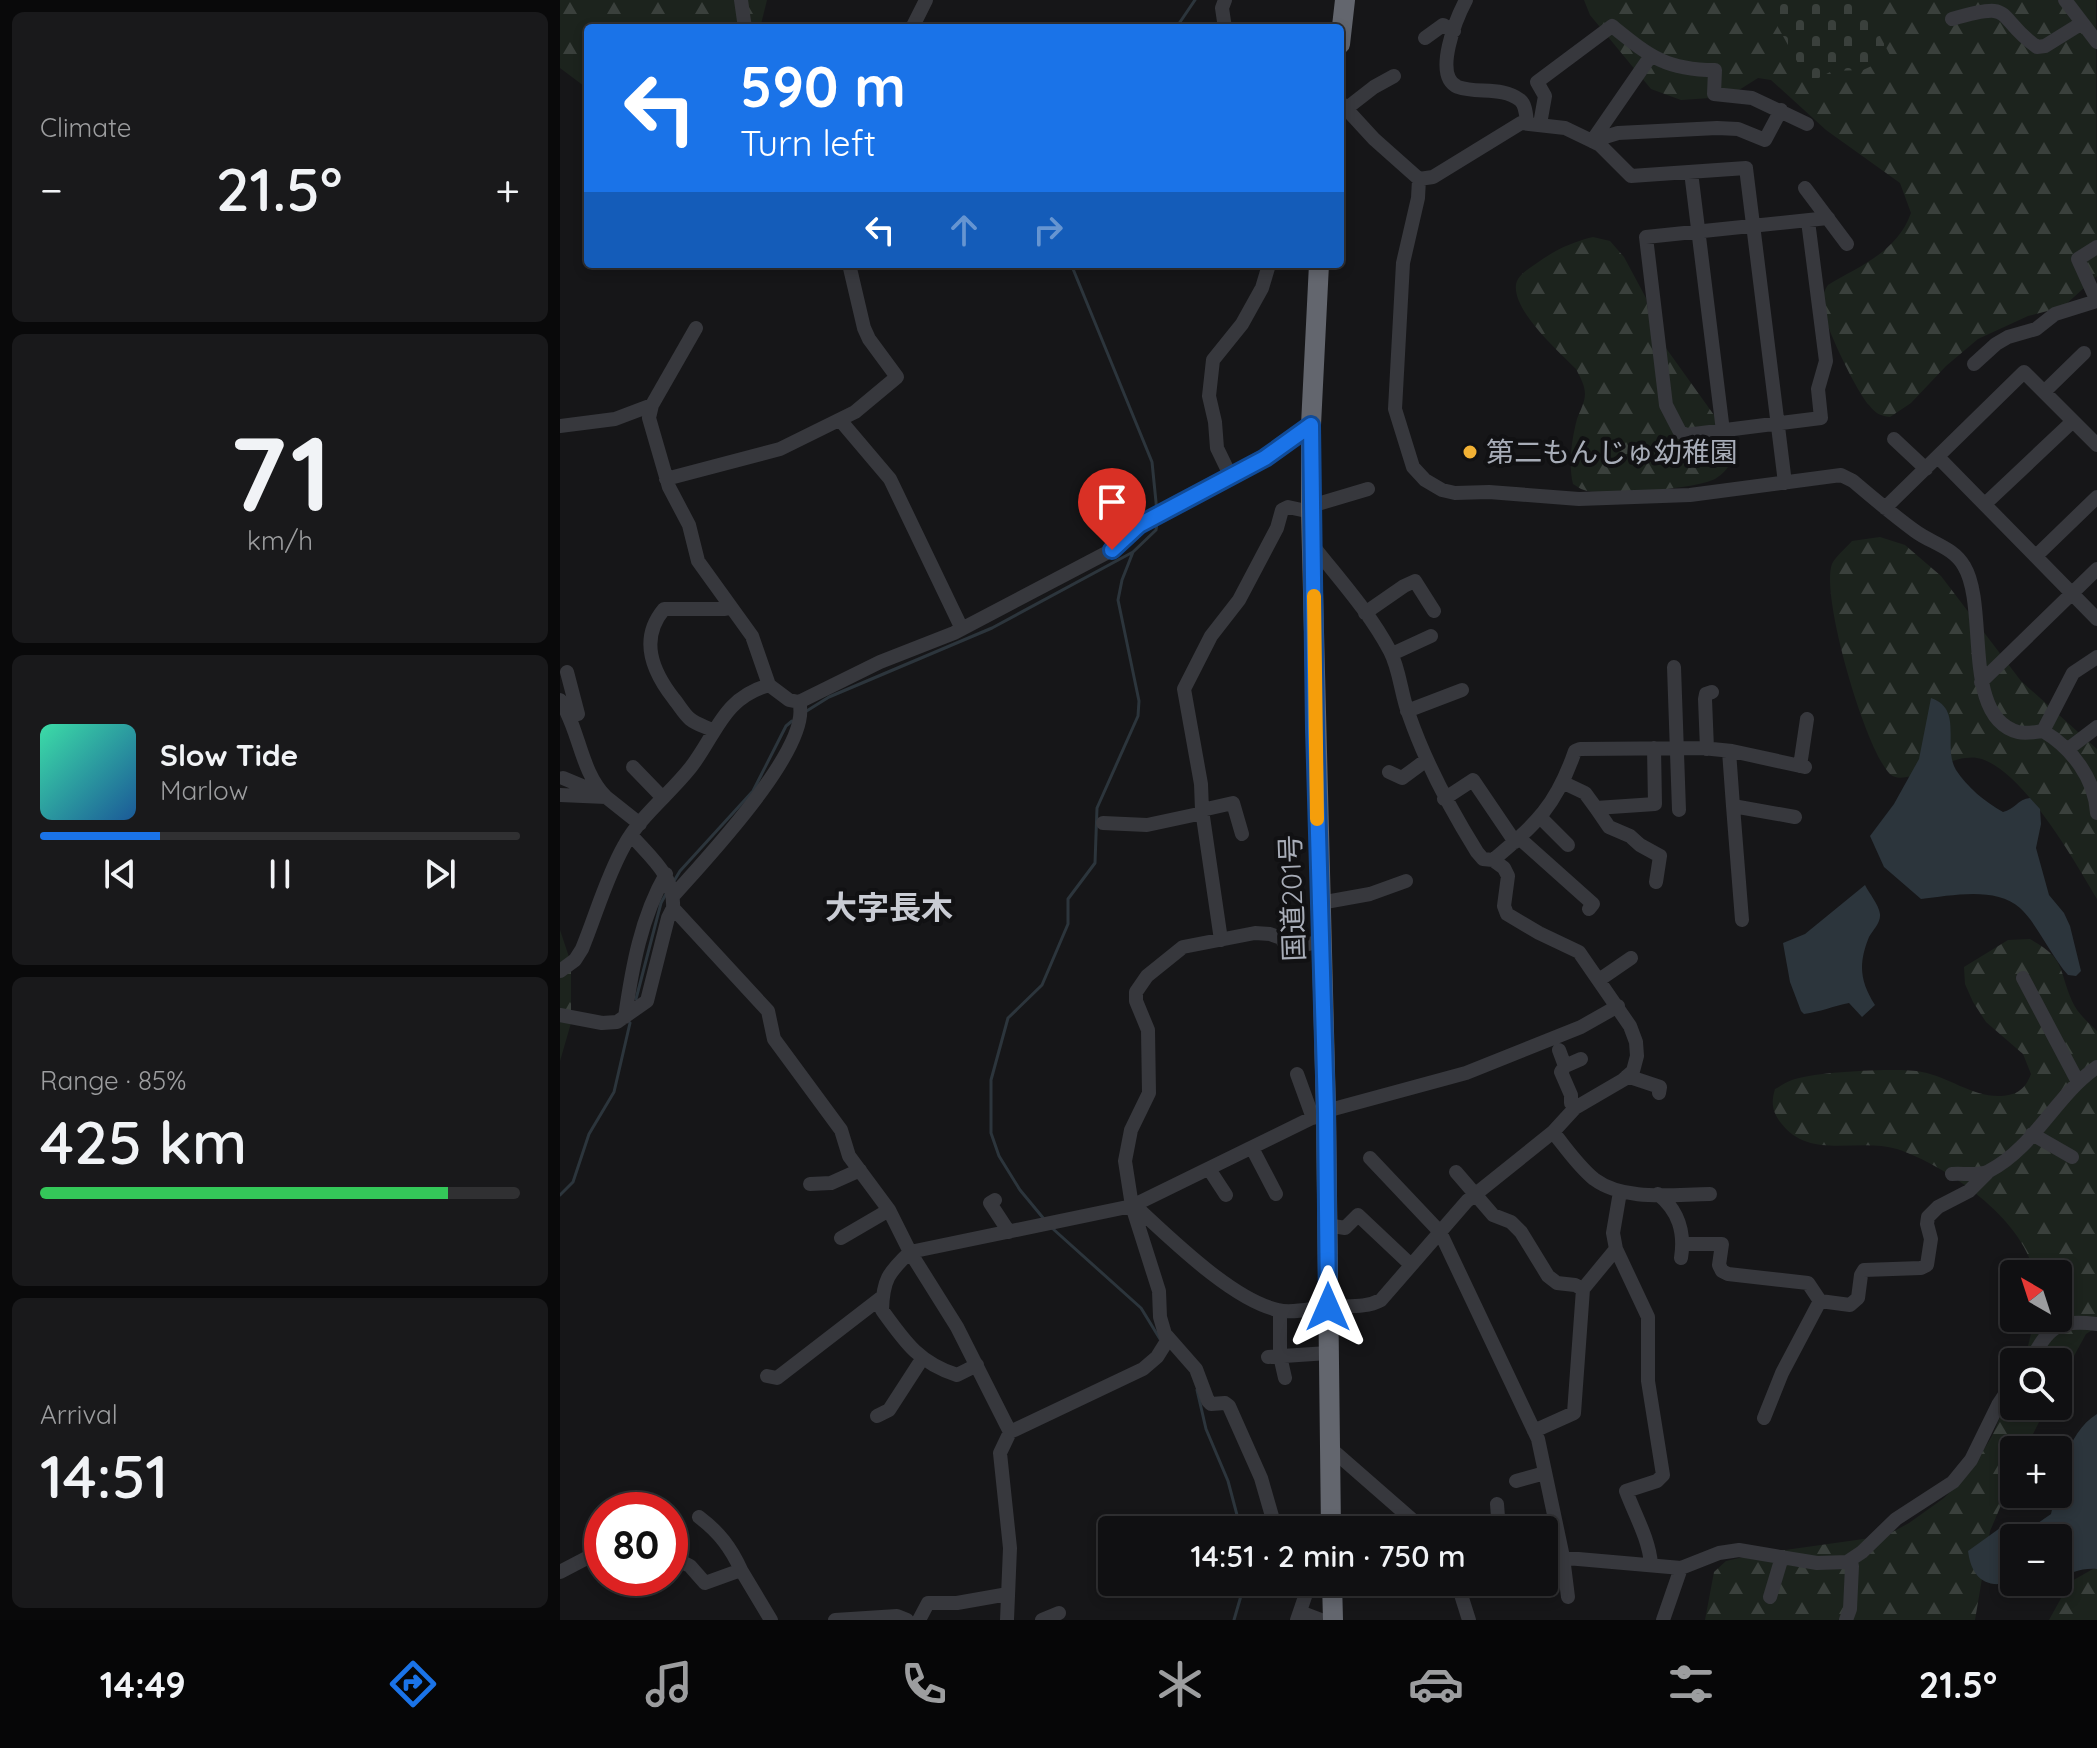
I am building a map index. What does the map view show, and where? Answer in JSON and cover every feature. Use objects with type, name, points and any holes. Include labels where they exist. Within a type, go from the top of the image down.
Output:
[{"type":"highway","points":[[1342,24],[1345,0]]},
{"type":"highway","name":"国道201号","points":[[1319,268],[1311,425],[1311,509],[1321,941],[1320,1114],[1327,1225],[1330,1516]]},
{"type":"highway","points":[[1332,1596],[1333,1620]]},
{"type":"street","points":[[741,0],[744,24]]},
{"type":"street","points":[[914,24],[926,0]]},
{"type":"street","points":[[1224,24],[1222,8],[1225,0]]},
{"type":"street","points":[[1466,0],[1444,64],[1454,85],[1497,91],[1516,98],[1534,124]]},
{"type":"street","points":[[2065,0],[2097,42]]},
{"type":"street","points":[[1952,19],[1982,7],[1995,7],[2003,11],[2037,47],[2045,46],[2082,23]]},
{"type":"street","points":[[1425,38],[1443,25],[1454,31]]},
{"type":"street","points":[[1534,124],[1545,96],[1537,82],[1612,26],[1650,57],[1697,70],[1715,70],[1714,94],[1752,98],[1807,124]]},
{"type":"street","points":[[1592,141],[1650,57]]},
{"type":"street","points":[[1344,104],[1394,76]]},
{"type":"street","points":[[1344,106],[1374,139],[1419,179],[1433,177],[1521,123],[1565,128],[1592,141],[1631,176],[1746,168],[1785,483]]},
{"type":"street","points":[[1592,141],[1618,133],[1717,128],[1738,129],[1765,140],[1781,110]]},
{"type":"street","points":[[1691,172],[1723,431]]},
{"type":"street","points":[[1419,179],[1418,198],[1403,263],[1395,409],[1413,467],[1425,480],[1442,490],[1455,493],[1489,492],[1579,499],[1690,495],[1841,475],[1853,481],[1918,533],[1953,552],[1965,567],[1975,596],[1981,682],[1995,716],[2006,728],[2021,733],[2043,731],[2068,749],[2096,796],[2097,813]]},
{"type":"street","points":[[1805,188],[1847,244]]},
{"type":"street","points":[[1808,221],[1826,361],[1818,389],[1821,418],[1686,435],[1680,432],[1666,405],[1646,237],[1828,218]]},
{"type":"street","points":[[1974,364],[2008,337],[2036,329],[2055,314],[2097,301],[2078,259],[2097,247]]},
{"type":"street","points":[[666,479],[780,449],[855,412],[897,377],[864,328],[850,268]]},
{"type":"street","points":[[1231,477],[1217,448],[1209,396],[1213,360],[1242,324],[1262,288],[1268,268]]},
{"type":"street","points":[[696,328],[652,405],[649,418],[666,479],[689,525],[698,561],[724,609],[752,636],[769,685],[800,710]]},
{"type":"street","points":[[2044,392],[2084,353]]},
{"type":"street","points":[[1885,508],[2024,372],[2097,445]]},
{"type":"street","points":[[560,426],[615,419],[652,405]]},
{"type":"street","points":[[840,420],[890,479],[962,629]]},
{"type":"street","points":[[1985,504],[2073,421]]},
{"type":"street","points":[[625,1017],[633,966],[651,904],[671,890],[733,829],[771,780],[800,710],[880,662],[962,629],[1112,550],[1139,525],[1265,458],[1311,425]]},
{"type":"street","points":[[1894,439],[1926,469]]},
{"type":"street","points":[[1938,457],[2097,619]]},
{"type":"street","points":[[1221,940],[1202,812],[1201,784],[1184,689],[1211,636],[1239,600],[1277,528],[1282,510],[1288,507],[1311,509],[1368,489]]},
{"type":"street","points":[[2036,556],[2097,497]]},
{"type":"street","points":[[1133,1206],[1242,1296],[1280,1311],[1369,1306],[1381,1300],[1475,1195],[1553,1132],[1575,1108],[1633,1071],[1637,1056],[1636,1042],[1618,1006],[1579,952],[1507,914],[1504,906],[1508,876],[1504,868],[1493,860],[1483,859],[1477,852],[1444,799],[1425,761],[1407,711],[1392,654],[1314,547]]},
{"type":"street","points":[[1981,682],[2097,569]]},
{"type":"street","points":[[1365,613],[1415,581],[1434,611]]},
{"type":"street","points":[[712,730],[690,719],[667,690],[651,661],[649,638],[657,617],[664,609],[724,609]]},
{"type":"street","points":[[1392,654],[1431,636]]},
{"type":"street","points":[[2043,731],[2073,673],[2097,657]]},
{"type":"street","points":[[1674,667],[1679,810]]},
{"type":"street","points":[[567,672],[594,785],[636,830],[671,890],[768,1011],[774,1039],[841,1130],[849,1156],[889,1210],[910,1252],[957,1327],[1010,1432]]},
{"type":"street","points":[[560,971],[575,960],[582,949],[625,843],[691,767],[712,730],[732,705],[751,690],[769,685]]},
{"type":"street","points":[[1407,711],[1462,690]]},
{"type":"street","points":[[1707,749],[1705,699],[1706,694],[1712,692]]},
{"type":"street","points":[[560,700],[578,713]]},
{"type":"street","points":[[1493,860],[1541,818],[1564,783],[1575,751],[1707,749],[1803,767],[1807,719]]},
{"type":"street","points":[[2068,749],[2097,727]]},
{"type":"street","points":[[1596,808],[1655,804],[1654,748]]},
{"type":"street","points":[[1729,751],[1742,920]]},
{"type":"street","points":[[1389,772],[1402,778],[1425,761]]},
{"type":"street","points":[[633,767],[662,797]]},
{"type":"street","points":[[563,778],[606,797]]},
{"type":"street","points":[[1444,799],[1473,780],[1517,840],[1594,903]]},
{"type":"street","points":[[1564,783],[1585,793],[1609,827],[1630,836],[1660,856],[1656,882]]},
{"type":"street","points":[[1655,795],[1677,794]]},
{"type":"street","points":[[560,795],[606,797]]},
{"type":"street","points":[[1103,823],[1147,825],[1233,803],[1242,834]]},
{"type":"street","points":[[1733,806],[1795,817]]},
{"type":"street","points":[[1541,818],[1568,845]]},
{"type":"street","points":[[1320,903],[1370,894],[1406,881]]},
{"type":"street","points":[[560,1015],[602,1023],[617,1022],[647,1001],[668,918],[671,890]]},
{"type":"street","points":[[1272,1516],[1261,1478],[1229,1406],[1208,1401],[1196,1369],[1166,1342],[1160,1317],[1159,1291],[1133,1206],[1125,1161],[1126,1146],[1149,1093],[1148,1030],[1136,1001],[1136,992],[1147,976],[1175,951],[1255,933],[1281,938],[1288,949],[1321,941]]},
{"type":"street","points":[[1599,980],[1631,958]]},
{"type":"street","points":[[2023,978],[2078,1082]]},
{"type":"street","points":[[977,1365],[957,1375],[938,1369],[922,1359],[882,1310],[883,1285],[891,1271],[910,1252],[1133,1206],[1320,1114],[1466,1073],[1581,1027],[1618,1006]]},
{"type":"street","points":[[1559,1050],[1565,1066]]},
{"type":"street","points":[[1571,1103],[1571,1095],[1561,1072],[1565,1066],[1581,1059]]},
{"type":"street","points":[[1820,1301],[1855,1303],[1864,1270],[1921,1268],[1927,1265],[1931,1239],[1928,1217],[1938,1207],[1969,1191],[2032,1134],[2078,1082],[2097,1067]]},
{"type":"street","points":[[1297,1074],[1320,1114]]},
{"type":"street","points":[[1627,1076],[1660,1087],[1659,1093]]},
{"type":"street","points":[[1564,1120],[1561,1113],[1571,1103],[1582,1095],[1590,1099]]},
{"type":"street","points":[[1553,1132],[1584,1170],[1620,1192],[1710,1194]]},
{"type":"street","points":[[2032,1134],[2072,1157]]},
{"type":"street","points":[[1252,1148],[1276,1194]]},
{"type":"street","points":[[1370,1158],[1440,1232],[1534,1431],[1563,1557],[1568,1597]]},
{"type":"street","points":[[1209,1169],[1226,1195]]},
{"type":"street","points":[[810,1184],[831,1183],[860,1170]]},
{"type":"street","points":[[1456,1172],[1493,1215],[1511,1222],[1521,1232],[1548,1276],[1557,1283],[1583,1289]]},
{"type":"street","points":[[1952,1174],[1987,1173]]},
{"type":"street","points":[[1620,1192],[1613,1233],[1616,1249],[1648,1317],[1648,1381],[1663,1475],[1657,1481],[1626,1491],[1649,1546],[1651,1564]]},
{"type":"street","points":[[1658,1194],[1677,1213],[1682,1251],[1722,1244],[1719,1265],[1722,1271],[1808,1283],[1820,1301]]},
{"type":"street","points":[[995,1200],[990,1203],[1009,1232]]},
{"type":"street","points":[[841,1238],[889,1210]]},
{"type":"street","points":[[1327,1225],[1345,1228],[1358,1215],[1411,1265]]},
{"type":"street","points":[[1534,1431],[1574,1413],[1583,1289],[1616,1249]]},
{"type":"street","points":[[767,1376],[777,1378],[882,1297]]},
{"type":"street","points":[[1764,1418],[1782,1373],[1820,1301]]},
{"type":"street","points":[[1280,1311],[1274,1357],[1285,1378]]},
{"type":"street","points":[[2038,1348],[2048,1332],[2059,1324],[2072,1321],[2097,1324]]},
{"type":"street","points":[[1007,1607],[1010,1548],[1000,1453],[1010,1432],[1143,1369],[1166,1342]]},
{"type":"street","points":[[1274,1357],[1328,1353]]},
{"type":"street","points":[[877,1416],[889,1410],[922,1359]]},
{"type":"street","points":[[1558,1557],[1681,1568],[1719,1553],[1739,1550],[1817,1563],[1847,1562],[1896,1519],[1953,1482],[1971,1460],[2000,1402]]},
{"type":"street","points":[[1329,1447],[1408,1516]]},
{"type":"street","points":[[1516,1481],[1545,1473]]},
{"type":"street","points":[[1497,1504],[1498,1516]]},
{"type":"street","points":[[699,1517],[713,1527],[731,1548],[771,1620]]},
{"type":"street","points":[[1770,1597],[1782,1557]]},
{"type":"street","points":[[560,1572],[584,1559]]},
{"type":"street","points":[[1846,1620],[1853,1584],[1852,1566],[1847,1562]]},
{"type":"street","points":[[688,1565],[705,1583],[741,1570]]},
{"type":"street","points":[[1663,1620],[1681,1568]]},
{"type":"street","points":[[1305,1596],[1298,1616],[1321,1620]]},
{"type":"street","points":[[1461,1596],[1469,1620]]},
{"type":"street","points":[[919,1620],[928,1603],[1007,1607],[1019,1620]]},
{"type":"street","points":[[1042,1620],[1059,1613]]},
{"type":"street","points":[[835,1620],[897,1616],[907,1620]]},
{"type":"green space","points":[[560,0],[767,0],[761,24],[584,24],[584,86],[560,68]]},
{"type":"green space","points":[[1584,0],[2096,0],[2097,276],[2063,307],[2028,316],[1978,339],[1946,366],[1911,403],[1890,417],[1878,414],[1864,398],[1842,358],[1825,317],[1823,299],[1828,285],[1877,256],[1905,226],[1911,213],[1900,183],[1826,130],[1771,80],[1758,78],[1731,95],[1710,98],[1681,100],[1651,89],[1590,15]]},
{"type":"green space","points":[[1775,0],[1861,0],[1891,57],[1863,70],[1832,71],[1809,83],[1773,18]]},
{"type":"green space","points":[[1593,237],[1610,241],[1624,257],[1646,298],[1650,322],[1658,337],[1724,429],[1732,461],[1715,479],[1670,489],[1629,492],[1595,492],[1573,484],[1572,443],[1584,400],[1584,387],[1576,369],[1529,318],[1517,295],[1516,285],[1524,272],[1550,254]]},
{"type":"green space","points":[[1880,537],[1905,545],[1941,576],[2021,681],[2097,749],[2097,899],[2047,820],[2015,782],[1998,768],[1982,759],[1970,757],[1897,778],[1880,760],[1848,672],[1830,581],[1833,561],[1852,541]]},
{"type":"green space","points":[[560,930],[571,963],[571,1023],[560,1061]]},
{"type":"green space","points":[[2030,939],[2050,952],[2059,965],[2074,1005],[2097,1031],[2097,1327],[2086,1334],[2072,1360],[2072,1348],[2028,1348],[2032,1332],[2072,1332],[2072,1260],[2030,1260],[2016,1234],[2000,1215],[1960,1181],[1917,1157],[1882,1146],[1835,1146],[1806,1141],[1793,1135],[1774,1111],[1775,1089],[1792,1080],[1856,1071],[1922,1072],[1988,1095],[2004,1096],[2019,1091],[2031,1074],[2023,1054],[1986,1022],[1965,984],[1964,967],[2008,940]]},
{"type":"green space","points":[[2000,1417],[2000,1420],[2040,1420],[2032,1436],[2000,1436],[2000,1508],[1990,1531],[1975,1620],[1705,1620],[1714,1572],[1726,1561],[1885,1536],[1944,1498],[1970,1472]]},
{"type":"green space","points":[[2097,1569],[2097,1620],[2049,1620],[2062,1596],[2072,1596],[2072,1581]]},
{"type":"shaded area","points":[[1931,698],[1941,703],[1947,711],[1952,761],[1971,788],[2003,812],[2030,798],[2040,809],[2041,824],[2036,848],[2049,895],[2070,926],[2081,971],[2076,976],[2068,975],[2026,914],[2010,901],[1972,894],[1921,899],[1884,867],[1870,836],[1894,804],[1919,759]]},
{"type":"shaded area","points":[[1865,885],[1880,914],[1865,947],[1862,964],[1866,988],[1875,1005],[1862,1017],[1849,1003],[1804,1014],[1790,982],[1783,943],[1805,934]]},
{"type":"shaded area","points":[[2097,1414],[2097,1569],[2072,1573],[2072,1524],[2030,1524],[2038,1523],[2051,1514],[2052,1508],[2072,1508],[2072,1442],[2086,1422]]},
{"type":"shaded area","points":[[2000,1528],[2000,1583],[1988,1583],[1978,1577],[1968,1551]]},
{"type":"waterway","points":[[1179,24],[1195,0]]},
{"type":"waterway","points":[[1073,268],[1152,462],[1157,512]]},
{"type":"waterway","points":[[805,712],[829,697],[992,628],[1133,552],[1156,530],[1157,523]]},
{"type":"waterway","points":[[1044,1219],[1020,1190],[999,1156],[991,1133],[991,1080],[1008,1018],[1042,985],[1068,924],[1068,899],[1095,863],[1097,808],[1138,716],[1139,701],[1118,600],[1133,552]]},
{"type":"waterway","points":[[674,881],[753,791],[786,726],[792,721]]},
{"type":"waterway","points":[[636,999],[666,894]]},
{"type":"waterway","points":[[560,1195],[573,1182],[589,1134],[614,1092],[630,1023]]},
{"type":"waterway","points":[[1052,1228],[1141,1308],[1160,1339]]},
{"type":"waterway","points":[[1197,1390],[1206,1429],[1228,1481],[1237,1516]]},
{"type":"waterway","points":[[1234,1620],[1241,1596]]},
{"type":"slow traffic","points":[[1314,596],[1317,819]]},
{"type":"place","name":"第二もんじゅ幼稚園","points":[[1470,452]]},
{"type":"district","name":"大字長木","points":[[889,908]]},
{"type":"route","points":[[1112,550],[1139,525],[1265,458],[1311,425],[1328,1307]]}]
